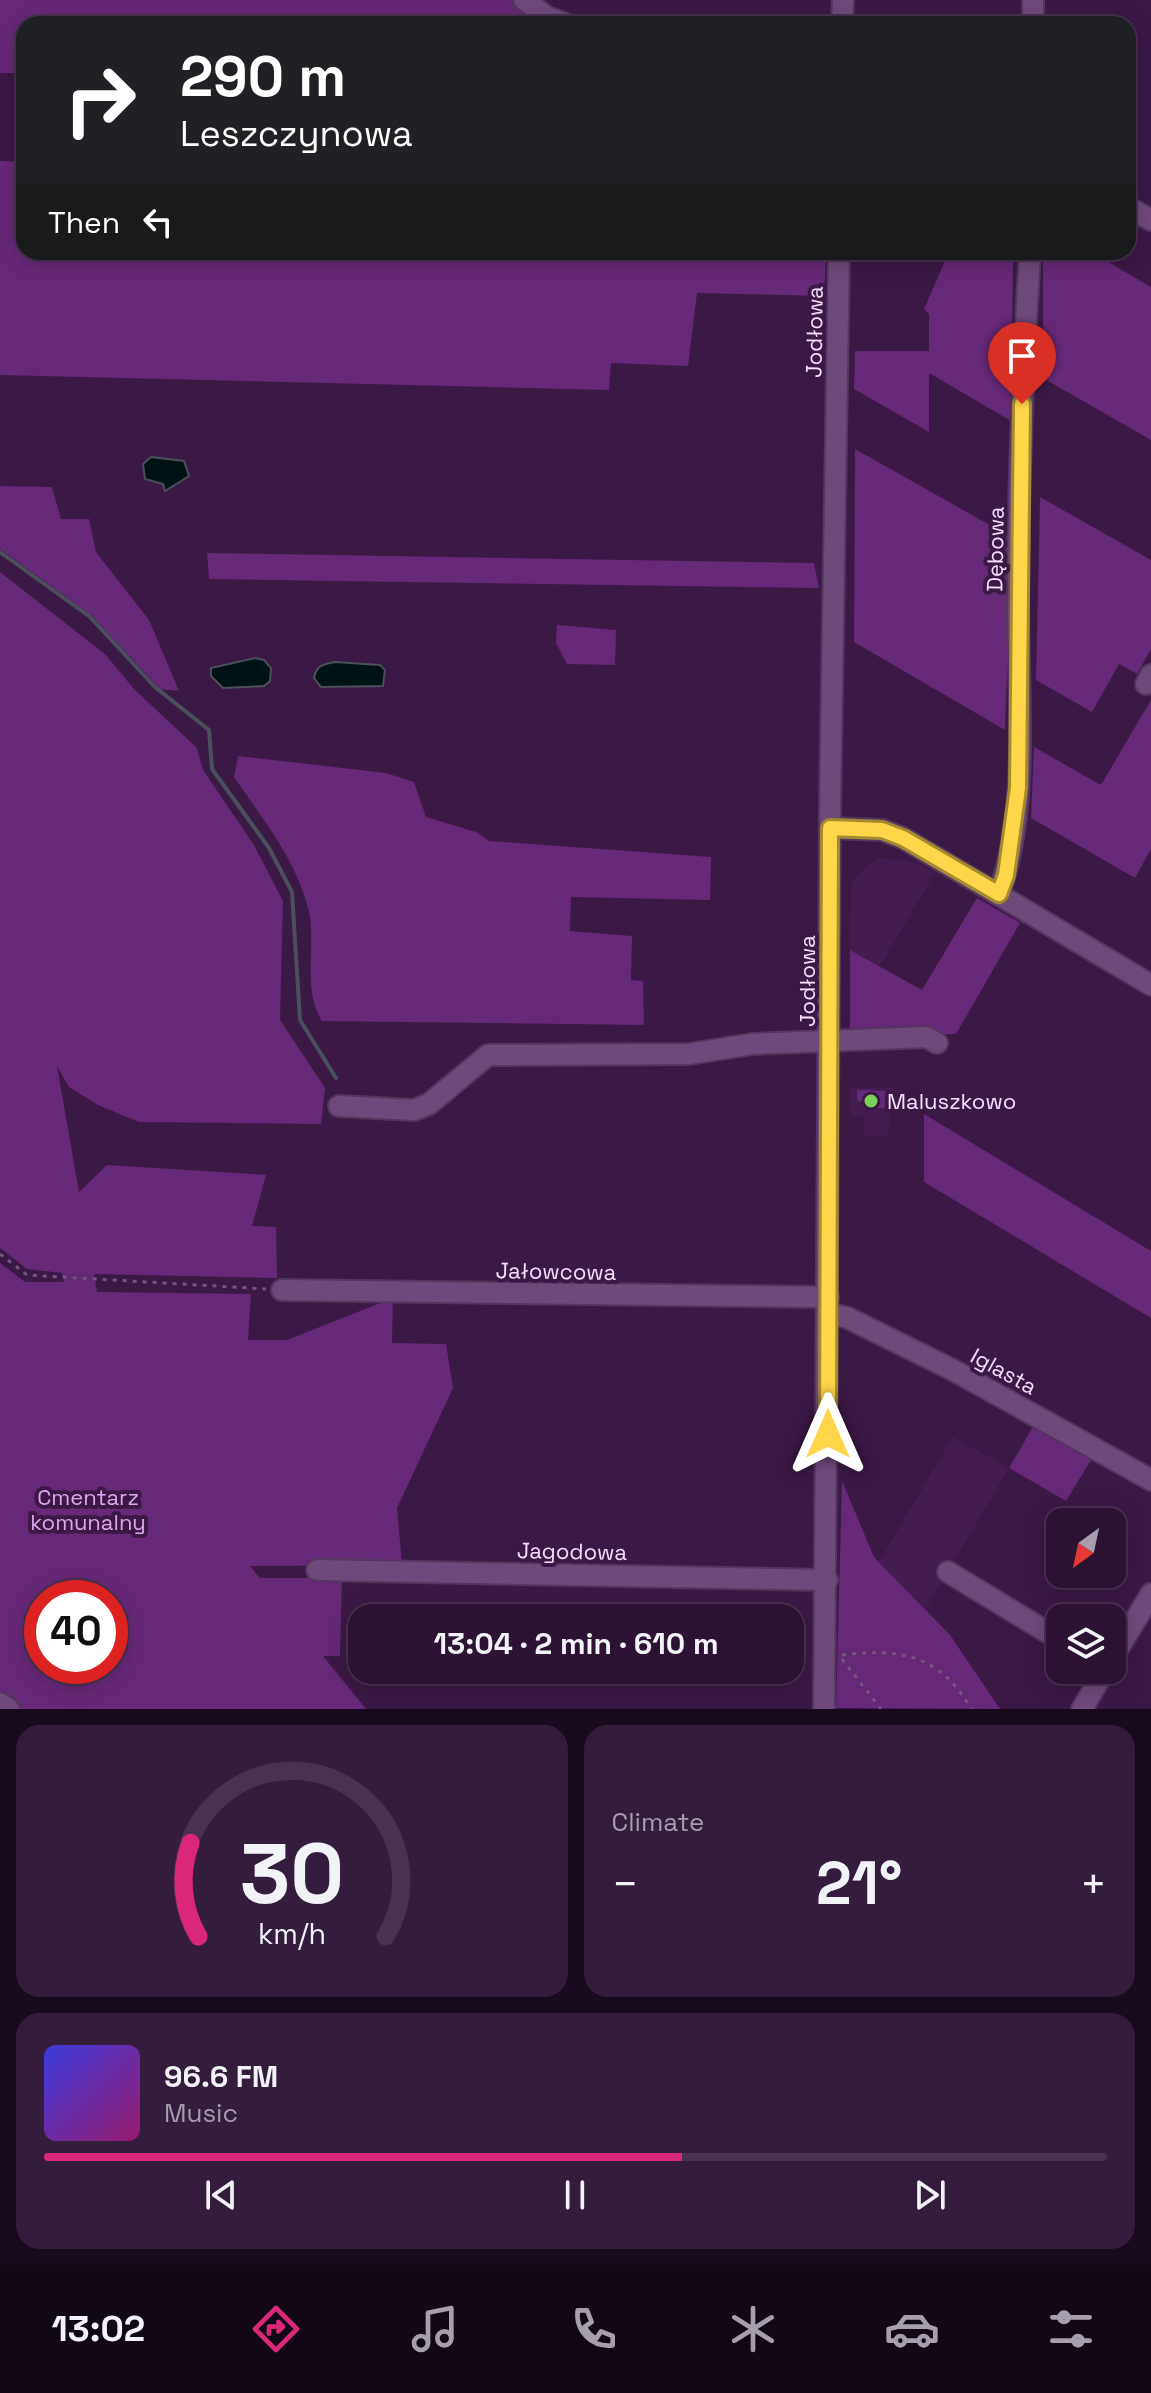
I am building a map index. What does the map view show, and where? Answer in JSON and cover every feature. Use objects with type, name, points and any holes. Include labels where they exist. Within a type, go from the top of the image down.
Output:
[{"type":"street","points":[[524,0],[546,16]]},
{"type":"street","name":"Jodłowa","points":[[824,1709],[831,1041],[830,828],[839,260]]},
{"type":"street","name":"Dębowa","points":[[999,894],[1006,875],[1018,788],[1021,443],[1030,260]]},
{"type":"street","points":[[830,828],[882,830],[903,838],[1151,985]]},
{"type":"street","points":[[339,1106],[414,1110],[429,1104],[488,1055],[689,1054],[752,1044],[926,1037],[937,1043]]},
{"type":"street","name":"Jałowcowa","points":[[282,1290],[829,1305]]},
{"type":"street","name":"Iglasta","points":[[829,1305],[1151,1480]]},
{"type":"street","name":"Jagodowa","points":[[317,1570],[827,1580]]},
{"type":"street","points":[[948,1572],[1046,1632]]},
{"type":"street","points":[[1126,1636],[1151,1594]]},
{"type":"street","points":[[1082,1709],[1097,1684]]},
{"type":"street","points":[[0,1703],[9,1709]]},
{"type":"path","points":[[0,1254],[27,1275],[282,1290]]},
{"type":"path","points":[[881,1709],[847,1663],[836,1655],[866,1652],[923,1660],[944,1671],[971,1709]]},
{"type":"shaded area","points":[[151,457],[184,461],[189,476],[165,491],[163,484],[145,479],[143,464]]},
{"type":"shaded area","points":[[255,658],[264,660],[271,668],[270,681],[264,686],[223,688],[211,676],[211,668]]},
{"type":"shaded area","points":[[335,662],[380,665],[385,670],[383,686],[321,687],[314,678],[316,671]]},
{"type":"shaded area","points":[[877,858],[917,863],[935,873],[880,966],[850,950],[851,882]]},
{"type":"shaded area","name":"Maluszkowo","points":[[850,1088],[893,1088],[888,1136],[864,1136],[864,1117],[850,1116]]},
{"type":"shaded area","points":[[953,1437],[1009,1468],[926,1608],[879,1562]]},
{"type":"green space","points":[[0,0],[527,0],[543,16],[16,16],[16,73],[0,73]]},
{"type":"green space","points":[[0,161],[16,162],[16,260],[826,260],[824,296],[697,293],[688,366],[611,363],[609,390],[0,375]]},
{"type":"green space","points":[[945,260],[1013,260],[1011,421],[929,373],[929,432],[854,389],[855,351],[929,351],[929,314],[924,309]]},
{"type":"green space","points":[[1043,260],[1105,260],[1151,287],[1151,440],[1043,378]]},
{"type":"green space","points":[[855,449],[1011,537],[1005,730],[854,642]]},
{"type":"green space","points":[[0,486],[52,487],[61,519],[89,519],[96,552],[149,620],[179,691],[160,689],[91,615],[0,549]]},
{"type":"green space","points":[[1040,497],[1151,560],[1151,649],[1137,674],[1119,664],[1092,712],[1036,680]]},
{"type":"green space","points":[[207,553],[814,563],[819,588],[209,579]]},
{"type":"green space","name":"Cmentarz komunalny","points":[[0,572],[106,655],[134,689],[197,748],[203,770],[254,845],[283,901],[280,1020],[325,1088],[321,1124],[139,1122],[98,1105],[69,1087],[57,1066],[79,1192],[107,1165],[266,1175],[252,1226],[276,1227],[277,1278],[94,1274],[97,1292],[251,1294],[248,1340],[287,1340],[393,1298],[392,1343],[446,1344],[453,1388],[397,1508],[402,1565],[250,1566],[260,1578],[342,1578],[340,1656],[323,1656],[366,1709],[0,1709],[0,1263],[25,1282],[64,1282],[62,1273],[27,1269],[0,1248]]},
{"type":"green space","points":[[557,625],[616,630],[615,665],[567,664],[556,643]]},
{"type":"green space","points":[[1151,700],[1151,849],[1135,878],[1031,818],[1034,747],[1101,785]]},
{"type":"green space","points":[[238,756],[386,773],[414,782],[426,817],[476,832],[489,841],[711,857],[710,900],[571,897],[570,931],[632,936],[631,980],[643,981],[644,1025],[322,1021],[316,1009],[311,982],[311,925],[304,893],[278,841],[234,777]]},
{"type":"green space","points":[[977,898],[1020,923],[956,1034],[850,1035],[850,950],[922,990]]},
{"type":"green space","points":[[857,1090],[889,1091],[889,1108],[877,1108],[857,1100]]},
{"type":"green space","points":[[924,1114],[1151,1251],[1151,1318],[924,1182]]},
{"type":"green space","points":[[1035,1423],[1094,1455],[1066,1501],[1009,1468]]},
{"type":"green space","points":[[842,1481],[874,1557],[950,1635],[1000,1709],[836,1708]]},
{"type":"waterway","points":[[0,552],[89,616],[155,687],[209,730],[212,769],[269,848],[292,892],[300,1020],[336,1078]]},
{"type":"place","name":"Maluszkowo","points":[[871,1101]]},
{"type":"route","points":[[828,1434],[830,828],[882,830],[903,838],[999,894],[1006,875],[1018,788],[1022,404]]}]
